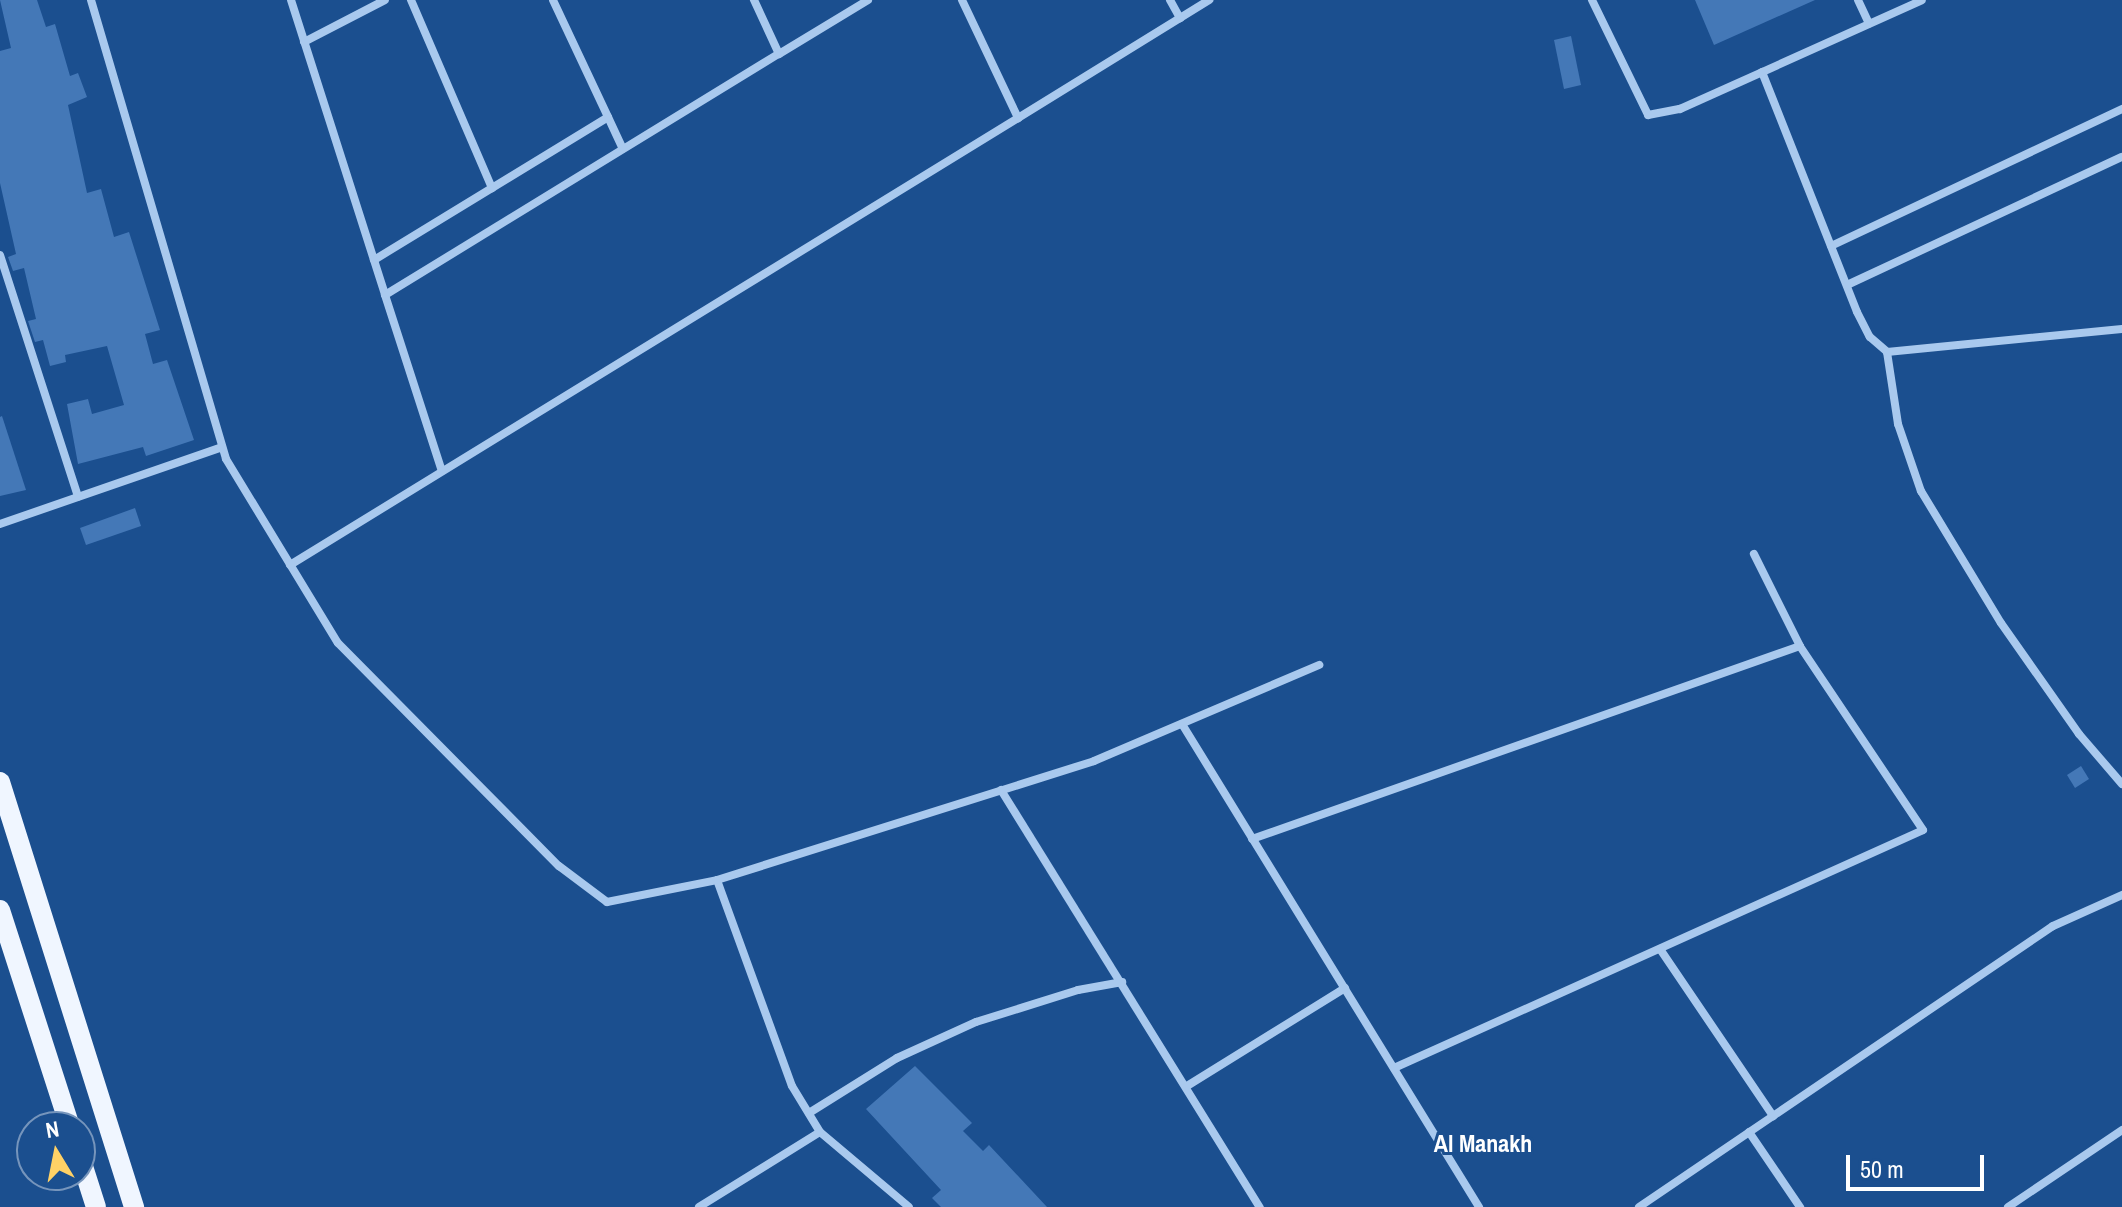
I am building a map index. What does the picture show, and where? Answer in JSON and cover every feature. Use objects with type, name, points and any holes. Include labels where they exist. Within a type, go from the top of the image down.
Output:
[{"type":"main road","points":[[0,782],[134,1207]]},
{"type":"main road","points":[[2,923],[65,1111]]},
{"type":"street","points":[[91,0],[222,447],[338,643],[559,866],[607,902],[717,880],[1094,761],[1319,665]]},
{"type":"street","points":[[291,0],[442,471]]},
{"type":"street","points":[[304,42],[385,0]]},
{"type":"street","points":[[411,0],[492,188]]},
{"type":"street","points":[[553,0],[623,149]]},
{"type":"street","points":[[754,0],[779,54]]},
{"type":"street","points":[[385,295],[868,0]]},
{"type":"street","points":[[962,0],[1018,118]]},
{"type":"street","points":[[1170,0],[1180,18]]},
{"type":"street","points":[[290,565],[1209,0]]},
{"type":"street","points":[[1592,0],[1648,115],[1680,109],[1922,0]]},
{"type":"street","points":[[1858,0],[1869,24]]},
{"type":"street","points":[[1762,72],[1870,337],[1887,352],[1898,424],[1921,491],[2001,623],[2079,734],[2122,784]]},
{"type":"street","points":[[1831,246],[2122,109]]},
{"type":"street","points":[[374,260],[608,117]]},
{"type":"street","points":[[1847,285],[2122,157]]},
{"type":"street","points":[[0,255],[78,497]]},
{"type":"street","points":[[1887,352],[2122,329]]},
{"type":"street","points":[[0,524],[222,447]]},
{"type":"street","points":[[1394,1068],[1923,830],[1800,646],[1754,554]]},
{"type":"street","points":[[1252,839],[1800,646]]},
{"type":"street","points":[[1182,724],[1479,1207]]},
{"type":"street","points":[[1001,790],[1260,1207]]},
{"type":"street","points":[[717,880],[772,1041],[820,1132],[909,1207]]},
{"type":"street","points":[[1639,1207],[2053,926],[2122,895]]},
{"type":"street","points":[[1660,949],[1773,1116]]},
{"type":"street","points":[[809,1113],[897,1058],[976,1022],[1078,990],[1122,982]]},
{"type":"street","points":[[1187,1086],[1345,988]]},
{"type":"street","points":[[2008,1207],[2122,1130]]},
{"type":"street","points":[[699,1207],[820,1132]]},
{"type":"street","points":[[1749,1132],[1800,1207]]},
{"type":"building","points":[[0,0],[37,0],[46,27],[55,24],[70,76],[78,73],[87,97],[68,105],[87,193],[101,189],[114,237],[129,232],[160,330],[145,334],[153,364],[167,360],[194,440],[146,456],[143,447],[78,464],[67,404],[88,399],[92,414],[124,405],[107,346],[65,355],[66,362],[50,366],[43,340],[35,342],[28,321],[36,319],[24,268],[13,271],[8,257],[16,254],[0,183],[0,51],[11,48]]},
{"type":"building","points":[[1695,0],[1815,0],[1714,45]]},
{"type":"building","points":[[1571,36],[1581,85],[1564,89],[1554,40]]},
{"type":"building","points":[[0,417],[26,490],[0,496]]},
{"type":"building","points":[[135,508],[141,526],[86,545],[80,528]]},
{"type":"building","points":[[2081,766],[2089,779],[2075,788],[2067,775]]},
{"type":"building","points":[[915,1066],[972,1123],[963,1131],[983,1151],[989,1145],[1047,1207],[941,1207],[932,1198],[941,1190],[866,1109]]},
{"type":"district","name":"Al Manakh","points":[[1483,1144]]}]
